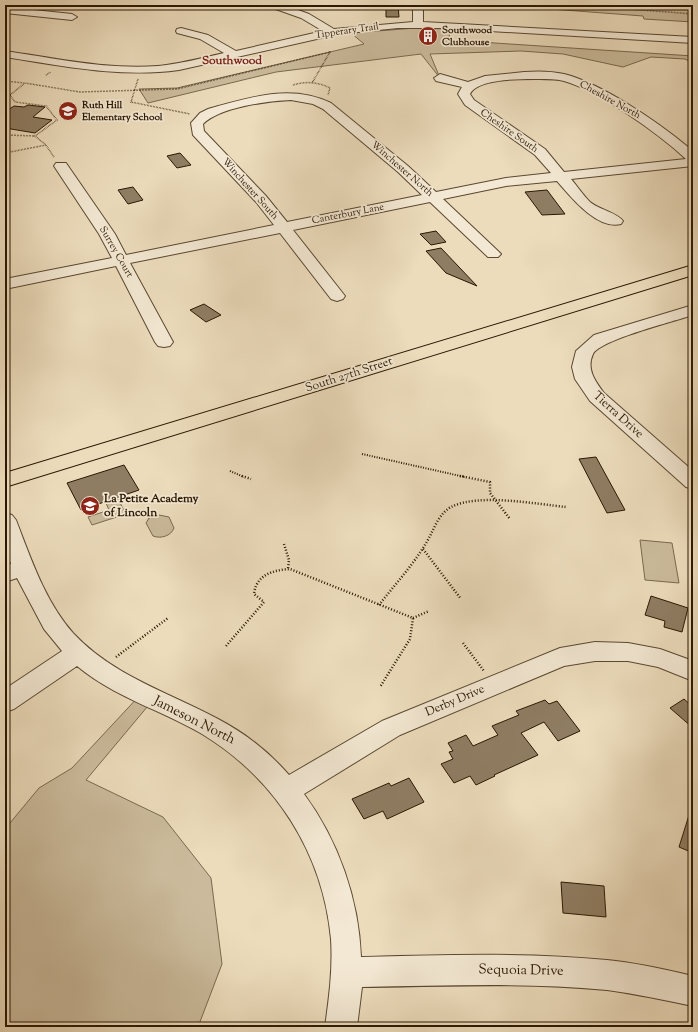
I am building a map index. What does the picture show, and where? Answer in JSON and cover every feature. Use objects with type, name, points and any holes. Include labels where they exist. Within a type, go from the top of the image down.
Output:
[{"type":"main road","name":"South 27th Street","points":[[5,464],[693,259]]},
{"type":"main road","name":"South 27th Street","points":[[5,480],[280,397],[461,339],[693,270]]},
{"type":"street","points":[[274,5],[305,16],[331,32]]},
{"type":"street","points":[[418,5],[418,25]]},
{"type":"street","points":[[5,10],[72,17]]},
{"type":"street","name":"Tipperary Trail","points":[[5,54],[120,70],[144,70],[179,67],[331,32],[378,26],[418,25],[693,40]]},
{"type":"street","points":[[181,30],[204,37],[233,54]]},
{"type":"street","name":"Cheshire North","points":[[470,86],[489,79],[545,75],[577,81],[653,125],[670,137],[693,158]]},
{"type":"street","points":[[440,78],[470,86]]},
{"type":"street","name":"Cheshire South","points":[[470,86],[464,94],[469,102],[540,152],[561,175]]},
{"type":"street","name":"Winchester North","points":[[244,103],[308,90],[317,101],[327,106],[403,169],[493,254]]},
{"type":"street","name":"Winchester South","points":[[244,103],[204,116],[197,123],[198,132],[261,199],[337,296]]},
{"type":"street","name":"Surrey Court","points":[[57,162],[107,234],[164,342]]},
{"type":"street","name":"Canterbury Lane","points":[[5,284],[506,182],[693,162]]},
{"type":"street","points":[[561,175],[585,205],[599,214],[616,221]]},
{"type":"street","name":"Tierra Drive","points":[[693,310],[600,339],[585,351],[581,367],[584,379],[597,397],[693,482]]},
{"type":"street","name":"Jameson North","points":[[5,520],[15,571],[40,604],[52,625],[78,653],[102,672],[130,689],[211,727],[240,745],[262,763],[287,790],[314,830],[335,881],[344,926],[347,972],[341,1027]]},
{"type":"street","name":"Derby Drive","points":[[287,790],[391,728],[560,657],[585,651],[608,650],[655,657],[693,671]]},
{"type":"street","points":[[5,702],[78,653]]},
{"type":"street","name":"Sequoia Drive","points":[[347,972],[553,970],[612,975],[673,985],[693,991]]},
{"type":"path","points":[[577,5],[693,14]]},
{"type":"path","points":[[5,81],[34,84],[80,92],[177,89],[330,52],[308,90]]},
{"type":"path","points":[[139,74],[131,102],[193,114]]},
{"type":"path","points":[[5,98],[25,83]]},
{"type":"path","points":[[288,87],[303,83],[308,90]]},
{"type":"path","points":[[308,90],[319,84],[330,88],[328,98]]},
{"type":"path","points":[[5,94],[10,95],[15,102],[46,106],[57,120],[35,136]]},
{"type":"path","points":[[5,135],[35,136],[46,145],[57,162]]},
{"type":"path","points":[[5,153],[46,145]]},
{"type":"path","points":[[362,454],[490,482],[490,493],[510,518]]},
{"type":"path","points":[[230,472],[251,479]]},
{"type":"path","points":[[379,605],[423,549],[441,517],[451,508],[468,503],[495,501],[566,507]]},
{"type":"path","points":[[284,544],[289,560],[288,569]]},
{"type":"path","points":[[423,549],[461,599]]},
{"type":"path","points":[[226,646],[264,602],[254,594],[256,584],[260,579],[273,572],[288,569],[413,618],[429,611]]},
{"type":"path","points":[[116,657],[168,618]]},
{"type":"path","points":[[380,687],[405,649],[412,631],[413,618]]},
{"type":"path","points":[[463,643],[487,676]]},
{"type":"shaded area","points":[[498,5],[693,6],[693,22],[644,19],[643,16]]},
{"type":"shaded area","points":[[416,28],[450,29],[449,40],[693,56],[693,63],[685,59],[651,57],[623,67],[563,54],[521,51],[430,54],[440,78],[421,54],[276,72],[148,103],[139,89],[177,88],[364,44],[351,33]]},
{"type":"shaded area","points":[[118,499],[126,514],[92,525],[88,517],[109,510],[106,503]]},
{"type":"shaded area","points":[[159,515],[169,517],[174,528],[168,535],[156,537],[153,536],[146,523],[149,518]]},
{"type":"shaded area","points":[[640,540],[672,543],[679,583],[645,580]]},
{"type":"shaded area","points":[[141,694],[153,700],[86,780],[163,817],[211,878],[222,964],[198,1027],[5,1027],[5,829],[39,788],[72,768]]},
{"type":"building","points":[[386,5],[398,5],[399,17],[386,17]]},
{"type":"building","name":"Ruth Hill Elementary School","points":[[28,105],[45,107],[33,117],[52,120],[35,133],[5,128],[5,112],[14,106],[24,107]]},
{"type":"building","points":[[180,153],[191,165],[177,168],[167,156]]},
{"type":"building","points":[[133,187],[143,200],[128,204],[118,190]]},
{"type":"building","points":[[547,190],[565,214],[542,215],[525,192]]},
{"type":"building","points":[[436,231],[446,242],[431,245],[420,234]]},
{"type":"building","points":[[441,248],[477,286],[446,273],[426,251]]},
{"type":"building","points":[[204,304],[221,315],[206,322],[190,310]]},
{"type":"building","points":[[596,457],[625,510],[607,513],[579,459]]},
{"type":"building","name":"La Petite Academy of Lincoln","points":[[124,465],[139,490],[81,510],[67,483]]},
{"type":"building","points":[[651,596],[688,608],[682,632],[664,627],[665,621],[645,615]]},
{"type":"building","points":[[684,699],[693,707],[693,728],[670,708]]},
{"type":"building","points":[[545,700],[549,704],[557,701],[580,731],[558,741],[544,722],[521,733],[538,755],[476,785],[470,776],[454,783],[441,764],[453,759],[449,752],[453,751],[448,743],[466,735],[473,746],[498,735],[492,726],[519,715],[516,711]]},
{"type":"building","points":[[409,778],[424,802],[387,819],[383,811],[364,819],[352,799],[389,783],[391,786]]},
{"type":"building","points":[[690,812],[693,812],[693,853],[679,847]]},
{"type":"building","points":[[561,882],[604,886],[606,917],[563,913]]},
{"type":"place","name":"Southwood Clubhouse","points":[[428,36]]},
{"type":"place","name":"Ruth Hill Elementary School","points":[[68,111]]},
{"type":"place","name":"La Petite Academy of Lincoln","points":[[90,506]]},
{"type":"district","name":"Southwood","points":[[232,61]]}]
